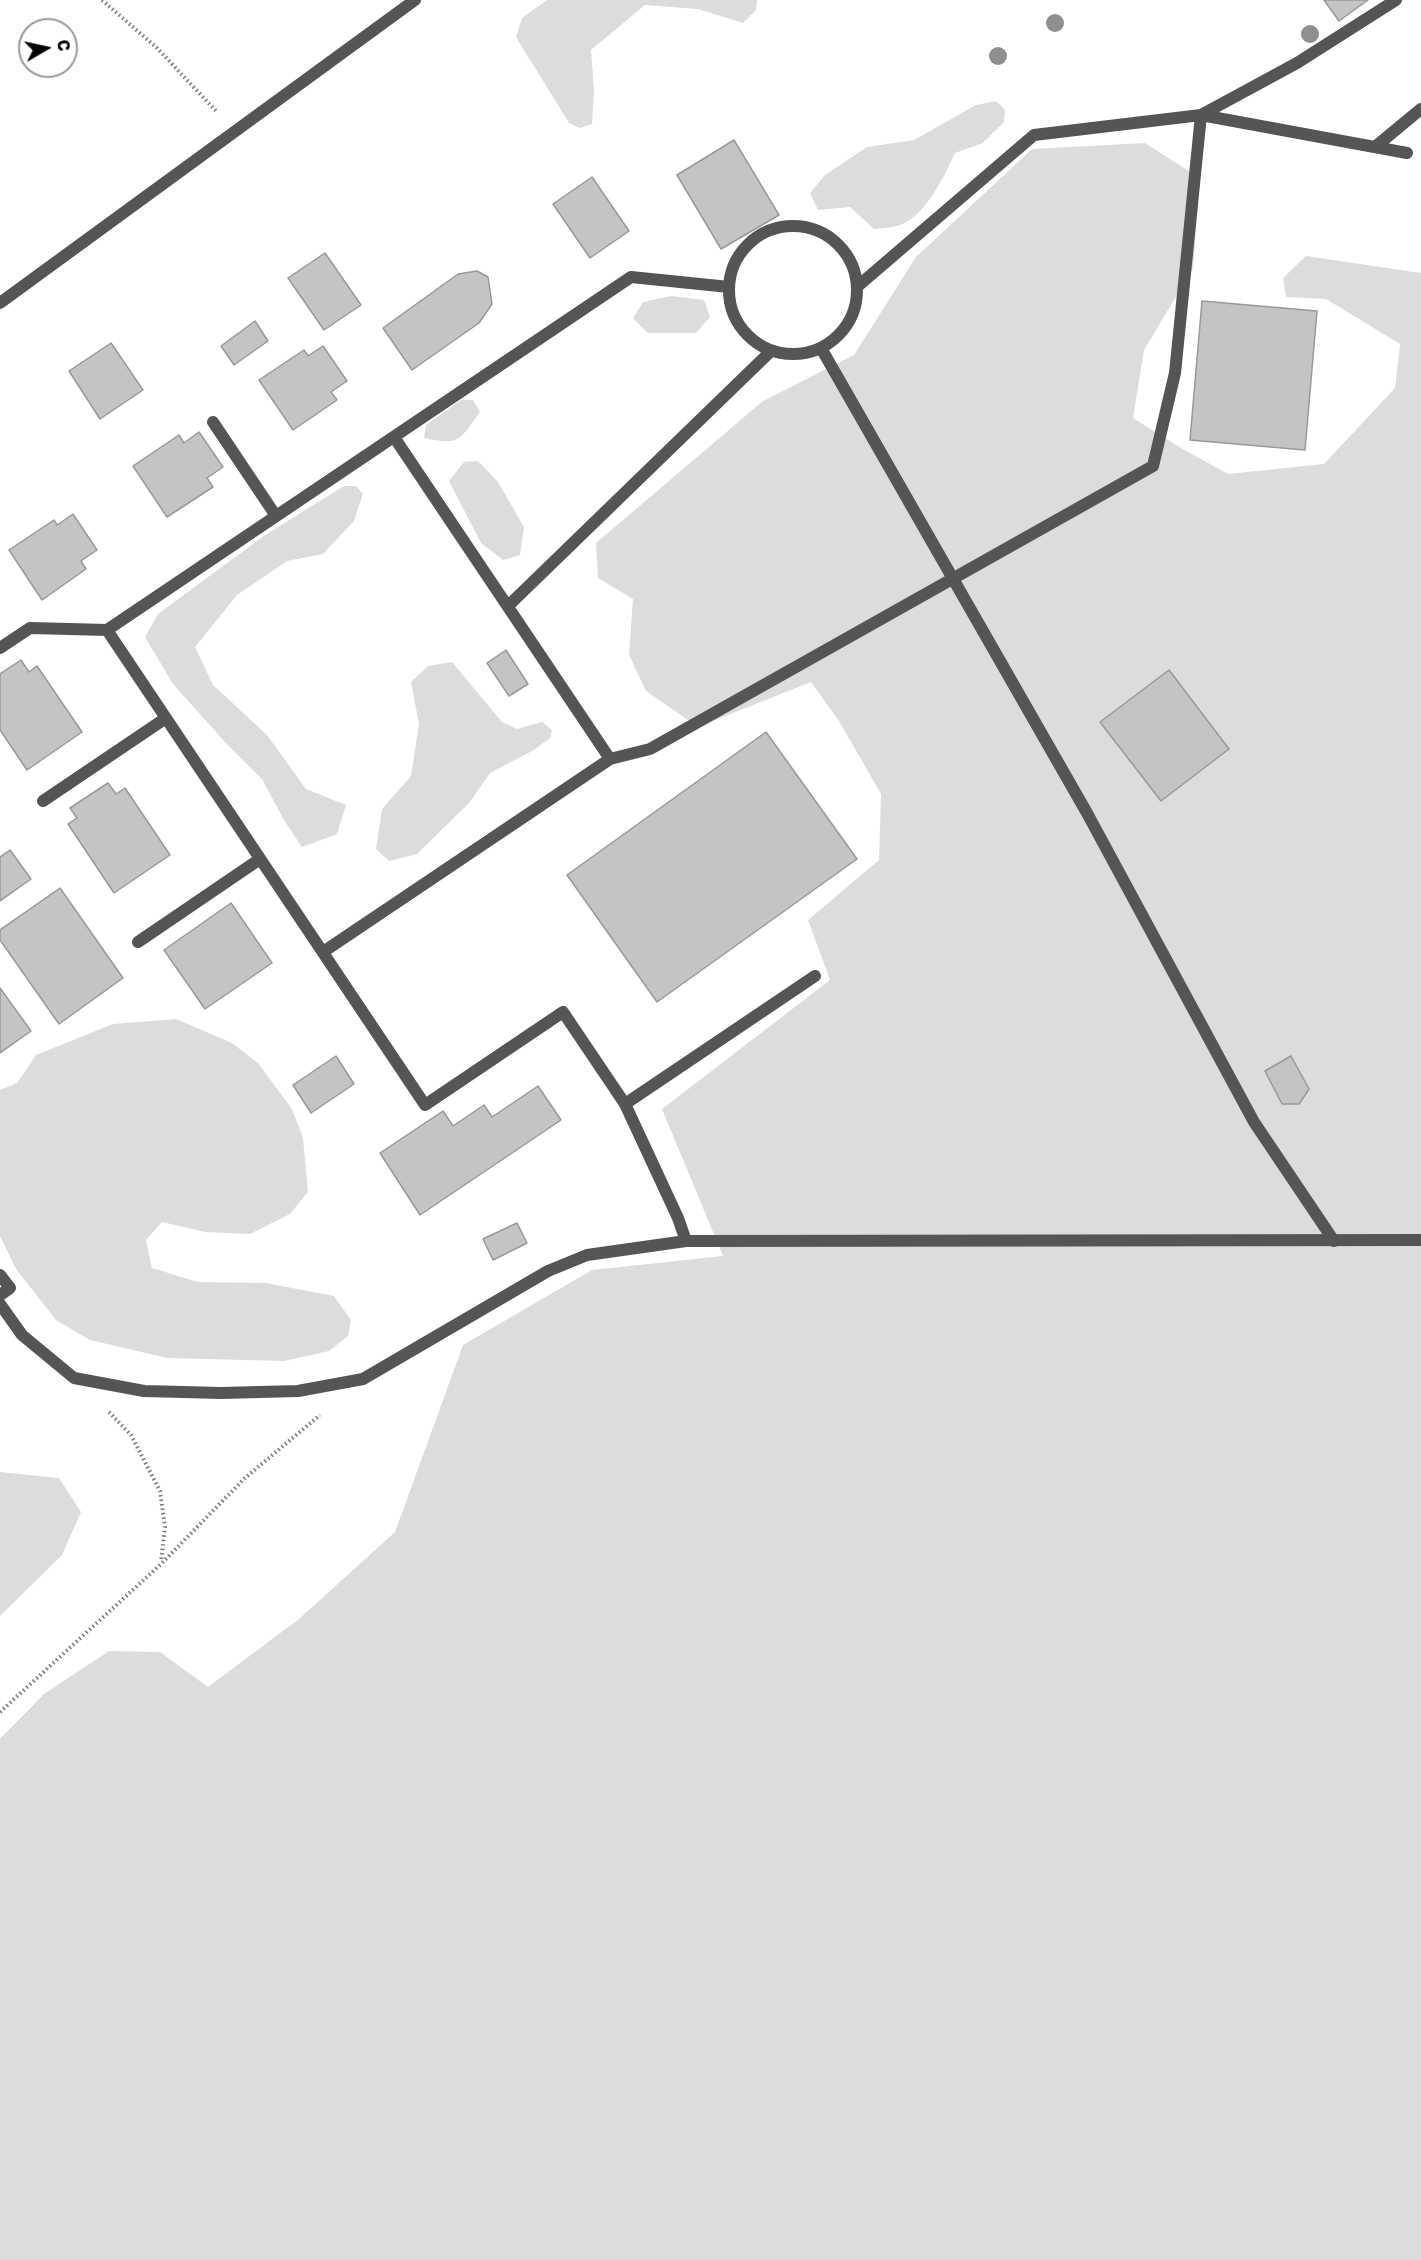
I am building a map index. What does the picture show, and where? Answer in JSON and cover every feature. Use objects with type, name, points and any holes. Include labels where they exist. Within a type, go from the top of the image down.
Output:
[{"type":"street","points":[[0,303],[236,133],[415,0]]},
{"type":"street","points":[[1201,115],[1297,63],[1396,0]]},
{"type":"street","points":[[1375,147],[1421,109]]},
{"type":"street","points":[[323,952],[610,759],[650,749],[1153,466],[1175,373],[1201,115]]},
{"type":"street","points":[[858,286],[1034,135],[1201,115],[1407,153]]},
{"type":"street","points":[[793,225],[817,230],[838,243],[852,263],[858,286],[854,311],[841,333],[821,348],[796,355],[771,351],[739,326],[731,307],[729,287],[734,263],[749,243],[769,230],[793,225]]},
{"type":"street","points":[[0,648],[30,628],[107,630],[632,277],[729,287]]},
{"type":"street","points":[[821,348],[1087,813],[1254,1122],[1334,1241]]},
{"type":"street","points":[[508,606],[771,351]]},
{"type":"street","points":[[213,422],[276,516]]},
{"type":"street","points":[[394,437],[610,759]]},
{"type":"street","points":[[107,630],[425,1105],[563,1012],[625,1104],[686,1240]]},
{"type":"street","points":[[43,801],[166,718]]},
{"type":"street","points":[[138,942],[260,859]]},
{"type":"street","points":[[625,1104],[815,976]]},
{"type":"street","points":[[0,1304],[22,1335],[74,1378],[144,1391],[221,1393],[298,1391],[363,1379],[548,1271],[587,1255],[686,1240],[1421,1240]]},
{"type":"street","points":[[0,1275],[9,1288],[0,1295]]},
{"type":"path","points":[[102,0],[157,48],[236,133]]},
{"type":"path","points":[[0,1712],[161,1564],[244,1478],[327,1409]]},
{"type":"path","points":[[107,1410],[131,1435],[160,1491],[165,1527],[161,1564]]},
{"type":"shaded area","points":[[547,0],[757,0],[756,10],[743,23],[698,9],[645,5],[591,50],[594,90],[592,124],[580,128],[569,123],[516,37],[522,18]]},
{"type":"shaded area","points":[[996,101],[1005,110],[1004,122],[983,143],[955,153],[932,196],[907,222],[894,227],[874,229],[850,207],[818,210],[810,193],[825,175],[867,147],[914,140],[976,105]]},
{"type":"shaded area","points":[[1145,143],[1200,178],[1193,268],[1144,350],[1133,418],[1228,474],[1324,464],[1395,388],[1400,344],[1326,299],[1286,297],[1283,278],[1306,256],[1421,273],[1421,2260],[0,2260],[0,1739],[44,1694],[109,1651],[160,1652],[208,1687],[299,1619],[395,1532],[463,1345],[592,1270],[723,1256],[662,1109],[830,980],[808,920],[879,860],[881,794],[839,721],[811,682],[698,727],[646,691],[629,655],[633,599],[598,578],[596,543],[763,401],[854,355],[916,257],[1032,149]]},
{"type":"shaded area","points":[[671,296],[704,300],[710,317],[696,333],[648,333],[633,318],[643,302]]},
{"type":"shaded area","points":[[461,400],[473,400],[480,412],[463,435],[452,441],[424,438],[426,425]]},
{"type":"shaded area","points":[[478,461],[498,482],[524,527],[520,555],[503,560],[481,543],[449,481],[464,462]]},
{"type":"shaded area","points":[[344,486],[356,486],[363,494],[354,521],[323,554],[287,561],[237,595],[195,647],[213,685],[267,735],[306,789],[346,805],[337,834],[302,847],[285,822],[262,779],[173,684],[145,637],[158,614],[265,535]]},
{"type":"shaded area","points":[[452,662],[502,722],[517,729],[542,722],[552,730],[550,738],[534,750],[490,773],[469,803],[417,854],[389,861],[376,849],[382,809],[411,776],[419,724],[411,682],[428,666]]},
{"type":"shaded area","points":[[176,1019],[232,1043],[258,1063],[292,1109],[303,1138],[308,1192],[290,1214],[250,1234],[205,1232],[162,1222],[146,1240],[152,1268],[198,1282],[266,1283],[334,1296],[351,1320],[348,1336],[329,1351],[284,1361],[167,1358],[90,1340],[56,1320],[16,1269],[0,1236],[0,1090],[17,1083],[36,1055],[113,1024]]},
{"type":"shaded area","points":[[0,1472],[59,1478],[81,1512],[62,1555],[0,1616]]},
{"type":"building","points":[[1324,0],[1368,0],[1339,21]]},
{"type":"building","points":[[734,140],[779,215],[721,249],[677,175]]},
{"type":"building","points":[[592,177],[629,231],[590,258],[553,204]]},
{"type":"building","points":[[325,253],[361,305],[324,330],[288,278]]},
{"type":"building","points":[[477,271],[488,277],[492,304],[479,323],[412,370],[383,328],[458,274]]},
{"type":"building","points":[[1202,301],[1317,311],[1305,450],[1190,440]]},
{"type":"building","points":[[255,321],[268,341],[234,365],[221,346]]},
{"type":"building","points":[[111,343],[143,390],[100,419],[69,371]]},
{"type":"building","points":[[323,346],[347,381],[331,392],[337,400],[293,430],[259,380],[304,350],[308,356]]},
{"type":"building","points":[[199,432],[223,467],[207,478],[213,487],[167,517],[133,466],[179,435],[184,443]]},
{"type":"building","points":[[73,514],[97,550],[81,561],[86,569],[42,600],[9,550],[54,520],[57,525]]},
{"type":"building","points":[[506,650],[528,684],[509,696],[487,663]]},
{"type":"building","points":[[21,660],[29,672],[37,666],[82,732],[27,770],[0,730],[0,674]]},
{"type":"building","points":[[1169,670],[1229,749],[1161,801],[1100,722]]},
{"type":"building","points":[[766,732],[857,859],[657,1002],[567,875]]},
{"type":"building","points":[[108,783],[116,794],[125,788],[170,855],[114,893],[68,824],[77,818],[70,808]]},
{"type":"building","points":[[10,850],[31,879],[0,901],[0,857]]},
{"type":"building","points":[[60,888],[123,978],[59,1024],[0,940],[0,930]]},
{"type":"building","points":[[231,903],[272,963],[205,1009],[164,950]]},
{"type":"building","points":[[0,988],[31,1031],[0,1053]]},
{"type":"building","points":[[336,1056],[354,1084],[311,1113],[293,1085]]},
{"type":"building","points":[[1291,1056],[1309,1089],[1299,1104],[1282,1104],[1265,1071]]},
{"type":"building","points":[[538,1086],[561,1120],[420,1215],[380,1153],[443,1111],[453,1126],[484,1105],[492,1117]]},
{"type":"building","points":[[517,1223],[527,1243],[493,1260],[483,1239]]}]
